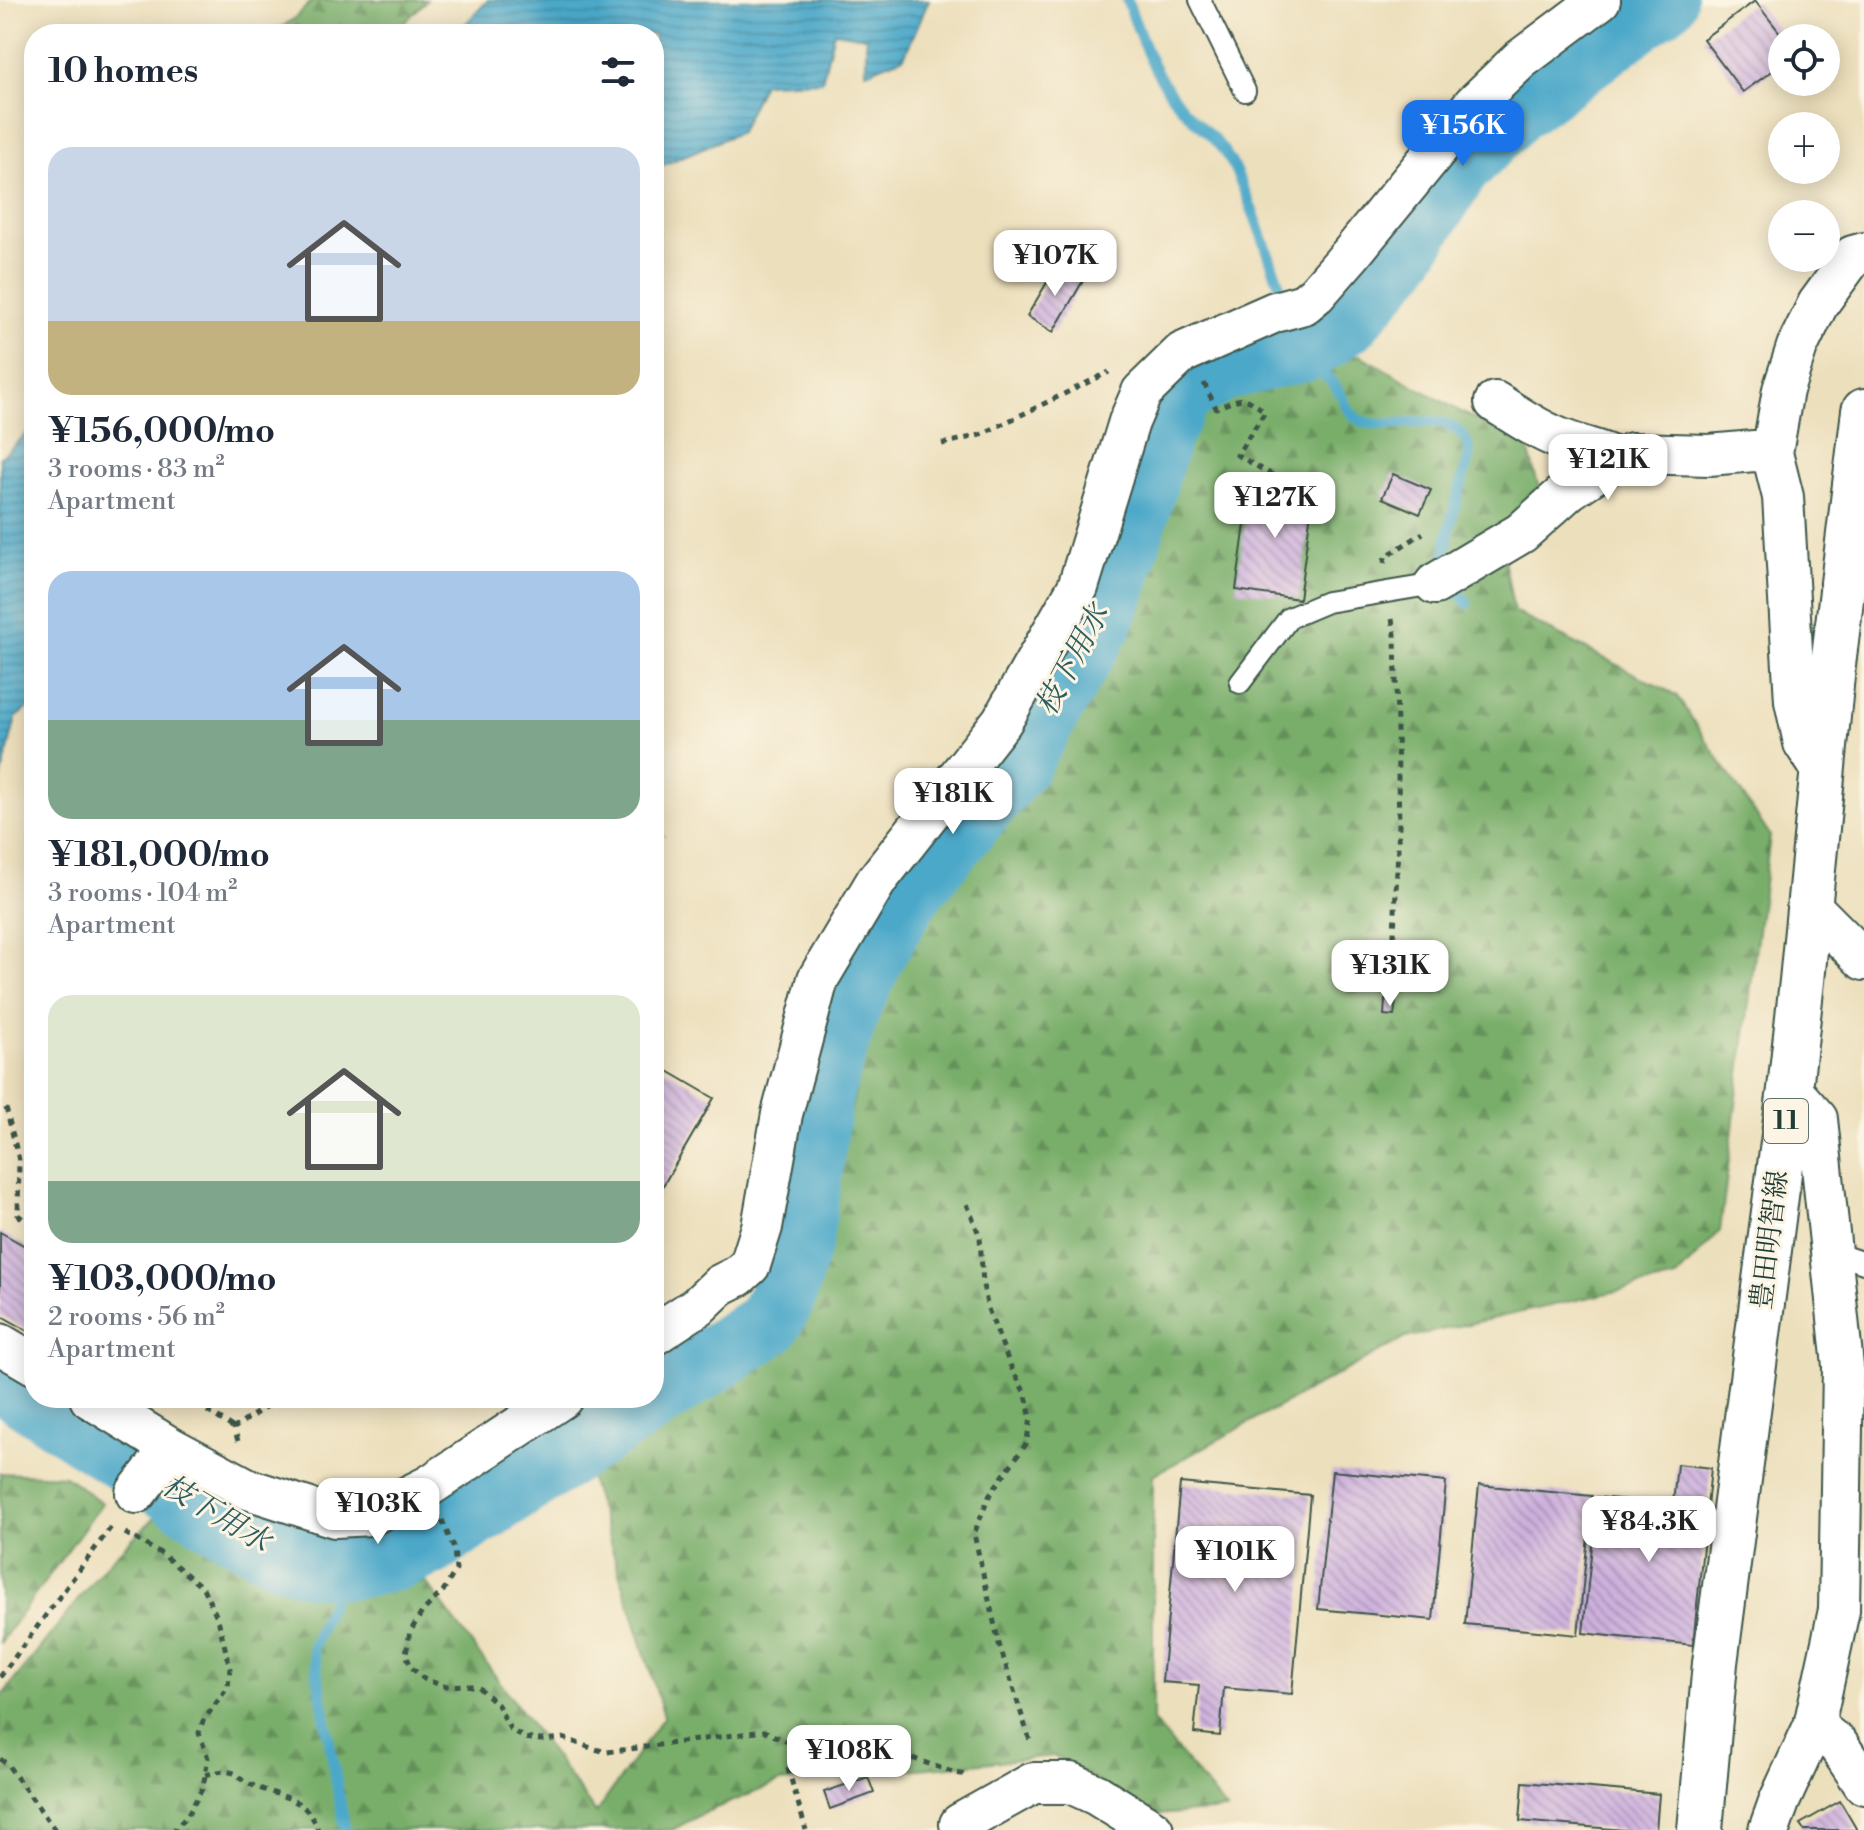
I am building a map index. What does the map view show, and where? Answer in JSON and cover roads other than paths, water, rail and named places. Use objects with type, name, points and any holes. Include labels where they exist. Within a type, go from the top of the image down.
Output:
[{"type":"main road","name":"豊田明智線","points":[[1700,1830],[1715,1663],[1790,1089],[1833,665],[1864,411]]},
{"type":"street","points":[[664,1328],[750,1265],[762,1227],[782,1114],[818,979],[877,880],[1002,721],[1078,587],[1129,422],[1142,392],[1182,353],[1316,294],[1473,105],[1520,60],[1600,0]]},
{"type":"street","points":[[1822,770],[1804,743],[1795,701],[1783,497],[1772,453],[1783,390],[1797,347],[1818,304],[1853,256],[1864,253]]},
{"type":"street","points":[[1495,402],[1542,431],[1617,459]]},
{"type":"street","points":[[1447,578],[1521,533],[1569,490],[1617,459],[1632,453],[1772,453]]},
{"type":"street","points":[[1809,905],[1864,960]]},
{"type":"street","points":[[1769,1830],[1814,1726],[1839,1610],[1852,1510],[1853,1423],[1843,1366],[1847,1257],[1817,1119],[1790,1089]]},
{"type":"street","points":[[0,1344],[24,1358]]},
{"type":"street","points":[[106,1408],[171,1448],[248,1489],[335,1517],[371,1515],[429,1486],[547,1408]]},
{"type":"street","points":[[136,1493],[171,1448]]},
{"type":"street","points":[[1814,1726],[1838,1745],[1864,1784]]},
{"type":"street","points":[[960,1824],[1033,1783],[1071,1783],[1097,1795],[1153,1830]]},
{"type":"lane","points":[[1200,0],[1245,91]]},
{"type":"lane","points":[[1240,683],[1289,618],[1327,602],[1385,593],[1447,578]]},
{"type":"water","points":[[488,0],[929,0],[904,57],[866,72],[866,37],[834,32],[822,81],[763,83],[740,132],[664,165],[664,24],[465,24]]},
{"type":"water","points":[[24,436],[24,711],[16,718],[0,783],[0,458]]},
{"type":"waterway","points":[[1127,0],[1160,78],[1185,111],[1219,145],[1233,166],[1304,344],[1351,413],[1363,421],[1379,424],[1434,422],[1450,426],[1463,435],[1470,453],[1450,526],[1446,566],[1467,604]]},
{"type":"waterway","name":"枝下用水","points":[[664,1391],[767,1324],[782,1297],[799,1239],[820,1090],[847,1007],[874,949],[908,892],[1016,763],[1097,626],[1113,588],[1158,434],[1178,393],[1223,367],[1307,347],[1345,321],[1397,261],[1457,167],[1514,110],[1663,0]]},
{"type":"waterway","name":"枝下用水","points":[[0,1377],[24,1393]]},
{"type":"waterway","name":"枝下用水","points":[[48,1408],[209,1513],[279,1552],[308,1562],[348,1565],[395,1557],[429,1543],[638,1408]]},
{"type":"waterway","points":[[345,1830],[313,1649],[348,1565]]}]
